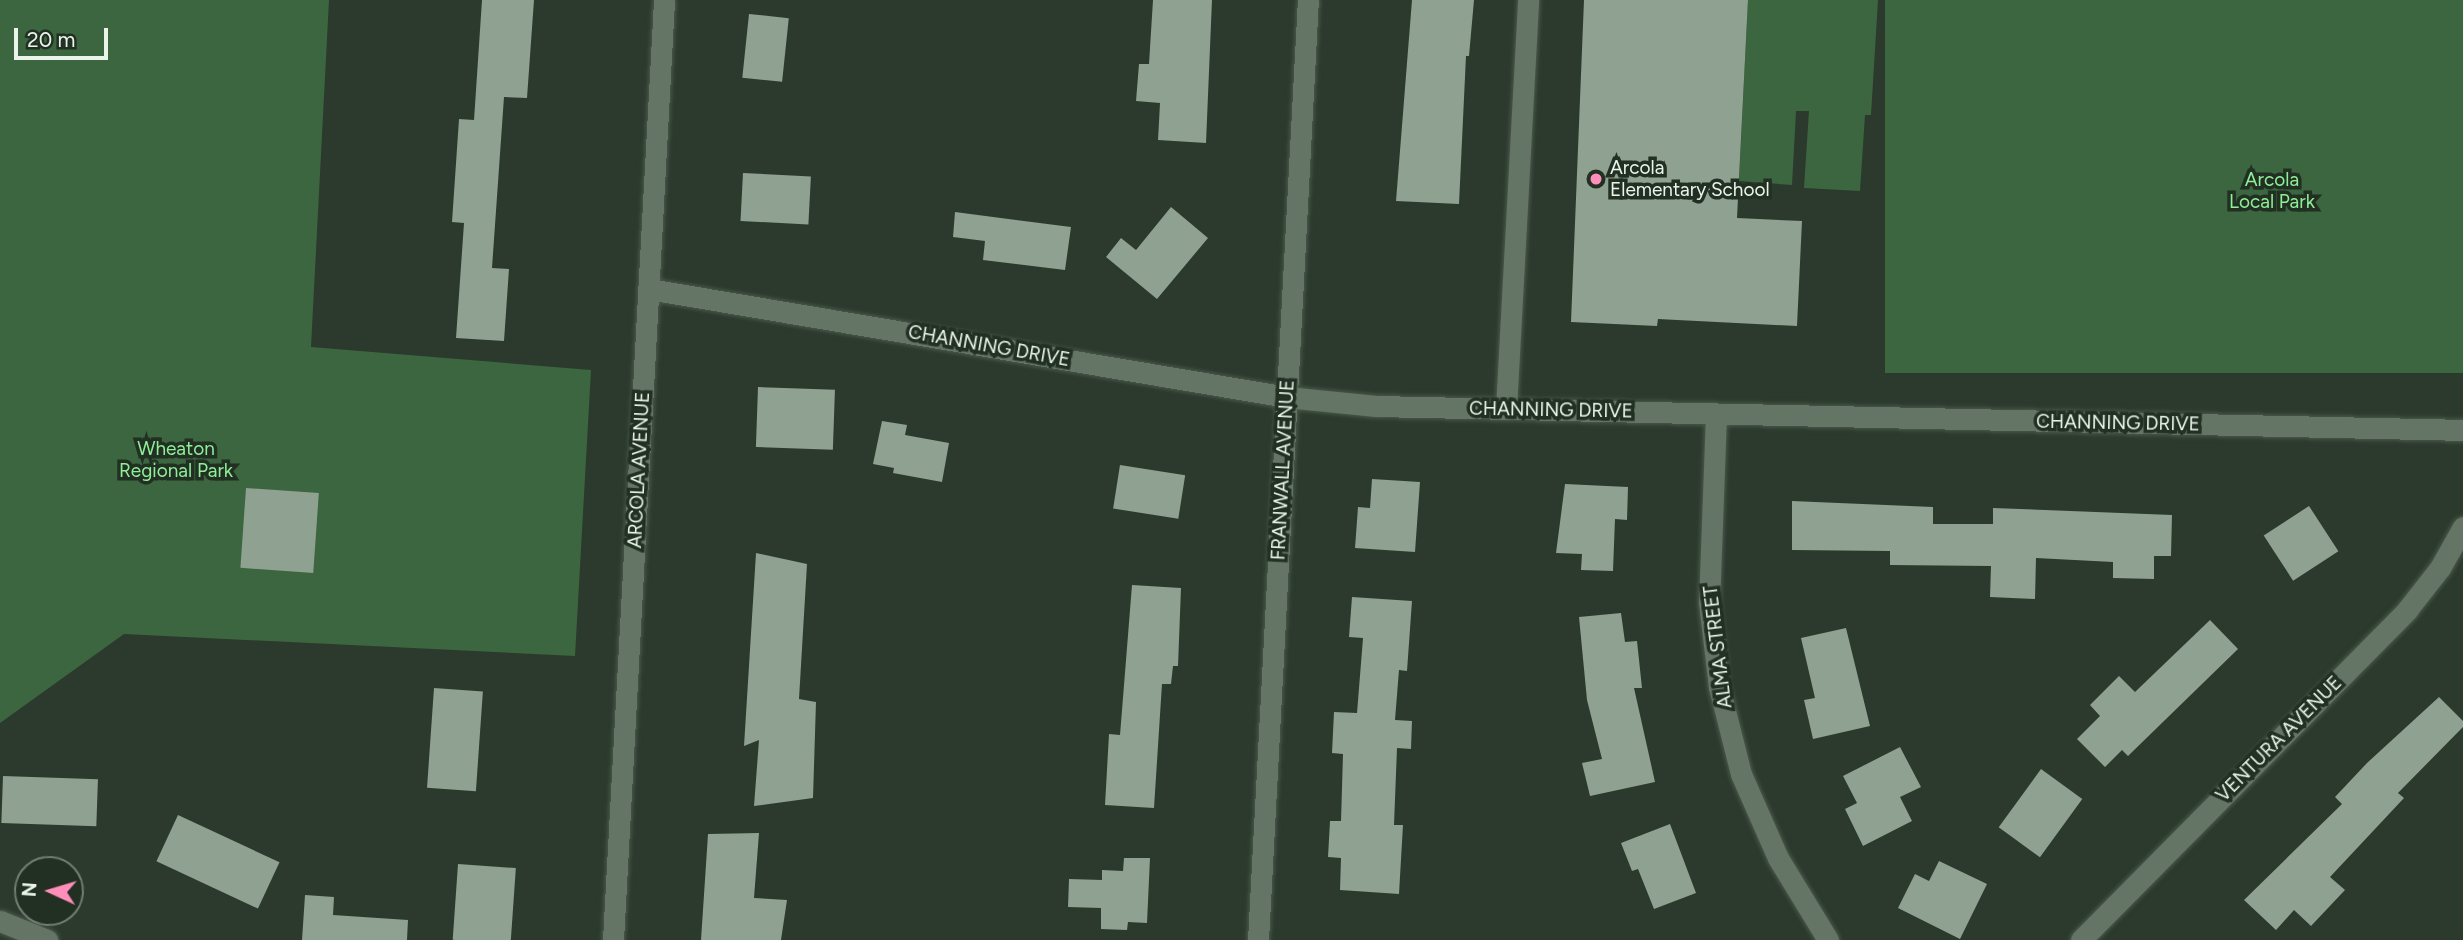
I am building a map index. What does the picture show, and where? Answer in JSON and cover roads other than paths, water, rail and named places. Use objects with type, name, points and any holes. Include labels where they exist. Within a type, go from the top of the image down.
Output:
[{"type":"street","name":"ARCOLA AVENUE","points":[[613,940],[664,0]]},
{"type":"street","name":"FRANWALL AVENUE","points":[[1258,940],[1308,0]]},
{"type":"street","points":[[1506,409],[1528,0]]},
{"type":"street","name":"CHANNING DRIVE","points":[[649,289],[1287,397],[1376,406],[2463,430]]},
{"type":"street","name":"ALMA STREET","points":[[1716,414],[1709,602],[1719,687],[1741,774],[1778,858],[1828,940]]},
{"type":"street","name":"VENTURA AVENUE","points":[[2081,940],[2407,610],[2440,568],[2463,527]]},
{"type":"street","points":[[0,920],[47,940]]},
{"type":"place","name":"Arcola Elementary School","points":[[1596,179]]},
{"type":"park label","name":"Arcola Local Park","points":[[2272,191]]},
{"type":"park label","name":"Wheaton Regional Park","points":[[176,460]]}]
